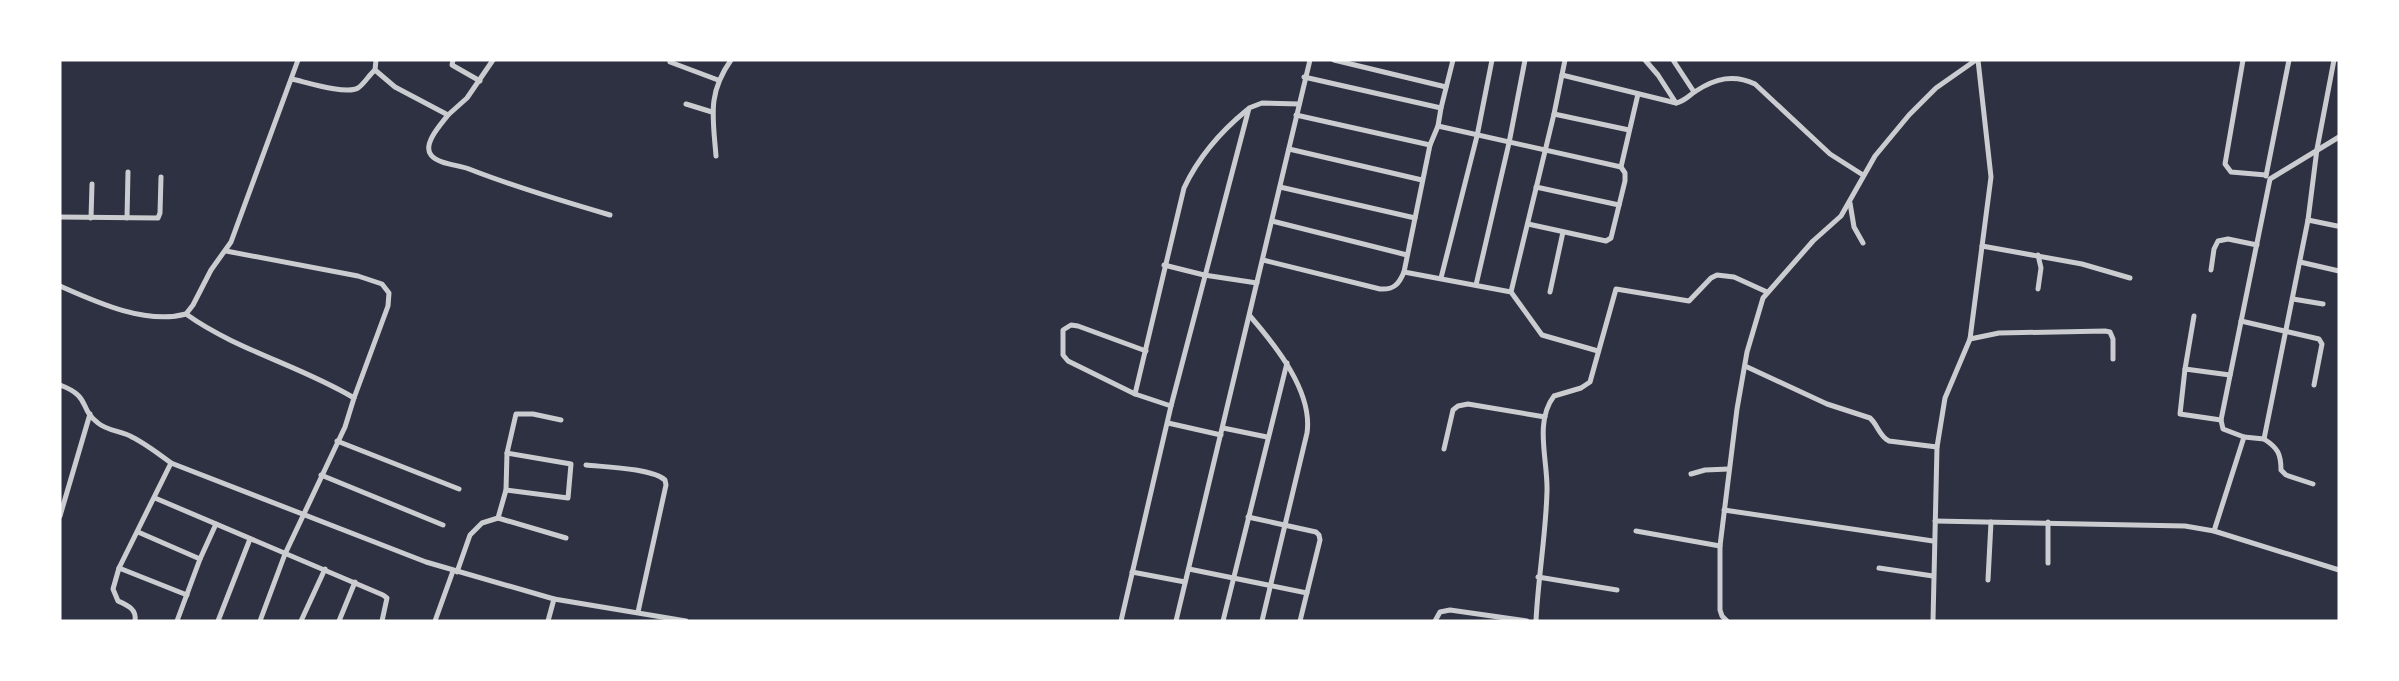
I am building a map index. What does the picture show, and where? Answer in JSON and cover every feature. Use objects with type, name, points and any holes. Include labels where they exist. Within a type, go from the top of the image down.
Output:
[{"type":"street","points":[[186,314],[211,270],[226,251],[258,173],[298,60]]},
{"type":"street","points":[[292,79],[340,89],[358,88],[375,70],[376,60]]},
{"type":"street","points":[[453,60],[452,66],[480,81]]},
{"type":"street","points":[[493,60],[480,81],[448,114],[431,139],[430,155],[496,181],[609,215]]},
{"type":"street","points":[[716,156],[712,112],[718,80],[731,60]]},
{"type":"street","points":[[1176,621],[1250,316],[1304,77],[1310,60]]},
{"type":"street","points":[[1334,60],[1446,87]]},
{"type":"street","points":[[1364,67],[1366,60]]},
{"type":"street","points":[[1263,260],[1380,289],[1389,290],[1400,282],[1430,145],[1438,126],[1453,60]]},
{"type":"street","points":[[1441,278],[1477,136],[1492,60]]},
{"type":"street","points":[[1476,285],[1509,143],[1525,60]]},
{"type":"street","points":[[1511,292],[1565,60]]},
{"type":"street","points":[[1645,60],[1676,103]]},
{"type":"street","points":[[1673,60],[1694,92]]},
{"type":"street","points":[[1727,621],[1720,610],[1720,546],[1724,510],[1745,366],[1763,298],[1813,241],[1841,216],[1875,156],[1909,115],[1936,88],[1977,60],[1991,177],[1970,339],[1945,398],[1937,447],[1932,621]]},
{"type":"street","points":[[2243,60],[2225,164],[2231,172],[2268,177],[2339,136]]},
{"type":"street","points":[[2289,60],[2257,245],[2222,420],[2223,429],[2227,432],[2264,439],[2277,448],[2282,459],[2281,470],[2286,475],[2313,484]]},
{"type":"street","points":[[2264,439],[2308,220],[2334,60]]},
{"type":"street","points":[[670,62],[718,80]]},
{"type":"street","points":[[375,70],[395,87],[448,114]]},
{"type":"street","points":[[1562,75],[1676,103],[1683,101],[1694,92],[1727,78],[1744,79],[1755,84],[1830,154],[1863,175]]},
{"type":"street","points":[[1304,77],[1441,108]]},
{"type":"street","points":[[1621,167],[1638,94]]},
{"type":"street","points":[[1135,393],[1164,265],[1184,188],[1192,171],[1220,132],[1249,108],[1262,103],[1299,104]]},
{"type":"street","points":[[686,104],[712,112]]},
{"type":"street","points":[[1121,621],[1171,406],[1249,108]]},
{"type":"street","points":[[1554,114],[1629,130]]},
{"type":"street","points":[[1296,116],[1430,145]]},
{"type":"street","points":[[1438,126],[1621,167],[1625,173],[1613,234],[1609,240],[1528,225]]},
{"type":"street","points":[[1289,149],[1422,180]]},
{"type":"street","points":[[127,218],[128,172]]},
{"type":"street","points":[[60,217],[159,217],[161,177]]},
{"type":"street","points":[[91,218],[92,184]]},
{"type":"street","points":[[1280,187],[1415,218]]},
{"type":"street","points":[[1536,187],[1619,205]]},
{"type":"street","points":[[1850,202],[1854,227],[1863,243]]},
{"type":"street","points":[[2308,220],[2337,226]]},
{"type":"street","points":[[1272,221],[1407,255]]},
{"type":"street","points":[[1550,292],[1563,232]]},
{"type":"street","points":[[2211,270],[2214,249],[2218,242],[2228,239],[2257,245]]},
{"type":"street","points":[[1982,246],[2082,264],[2130,278]]},
{"type":"street","points":[[226,251],[358,276],[382,285],[389,293],[388,306],[345,427],[285,554],[260,621]]},
{"type":"street","points":[[2038,255],[2041,268],[2038,289]]},
{"type":"street","points":[[2300,262],[2339,271]]},
{"type":"street","points":[[1164,265],[1204,275],[1257,283]]},
{"type":"street","points":[[1404,272],[1511,292],[1542,335],[1598,351]]},
{"type":"street","points":[[1536,621],[1547,489],[1543,443],[1545,417],[1554,396],[1581,388],[1590,382],[1616,289],[1689,301],[1711,278],[1724,275],[1734,277],[1767,292]]},
{"type":"street","points":[[60,286],[116,309],[146,315],[186,314],[222,336],[354,398]]},
{"type":"street","points":[[2293,299],[2323,304]]},
{"type":"street","points":[[1250,316],[1287,363],[1308,412],[1308,424],[1262,621]]},
{"type":"street","points":[[2194,316],[2180,414],[2222,420]]},
{"type":"street","points":[[2241,321],[2321,340],[2314,385]]},
{"type":"street","points":[[1146,351],[1078,326],[1071,325],[1063,330],[1063,355],[1068,361],[1135,393],[1171,406]]},
{"type":"street","points":[[1970,339],[1999,333],[2105,331],[2110,332],[2113,339],[2113,359]]},
{"type":"street","points":[[1223,621],[1287,363]]},
{"type":"street","points":[[1745,366],[1827,404],[1870,418],[1882,437],[1888,441],[1937,447]]},
{"type":"street","points":[[2186,369],[2230,375]]},
{"type":"street","points":[[60,385],[76,391],[90,414],[101,426],[134,437],[171,463],[426,562],[554,599],[686,621]]},
{"type":"street","points":[[1444,449],[1453,410],[1458,406],[1468,404],[1545,417]]},
{"type":"street","points":[[60,516],[90,414]]},
{"type":"street","points":[[498,518],[506,490],[507,453],[516,414],[533,414],[561,420]]},
{"type":"street","points":[[1168,423],[1267,437]]},
{"type":"street","points":[[2214,531],[2244,437]]},
{"type":"street","points":[[337,441],[459,489]]},
{"type":"street","points":[[506,490],[567,498],[571,464],[507,453]]},
{"type":"street","points":[[135,621],[136,616],[131,607],[118,601],[113,590],[119,568],[171,463]]},
{"type":"street","points":[[586,465],[655,475],[664,480],[666,485],[638,612]]},
{"type":"street","points":[[1691,474],[1705,470],[1730,469]]},
{"type":"street","points":[[321,475],[443,525]]},
{"type":"street","points":[[155,498],[325,569],[387,598],[382,621]]},
{"type":"street","points":[[1724,510],[1933,542]]},
{"type":"street","points":[[1248,517],[1316,532],[1320,537],[1300,621]]},
{"type":"street","points":[[435,621],[453,571],[470,535],[482,523],[498,518],[566,538]]},
{"type":"street","points":[[1935,521],[2169,524],[2214,531],[2338,570],[2339,562]]},
{"type":"street","points":[[1988,580],[1991,522]]},
{"type":"street","points":[[2048,522],[2048,563]]},
{"type":"street","points":[[177,621],[216,524]]},
{"type":"street","points":[[1636,531],[1720,546]]},
{"type":"street","points":[[138,532],[200,559]]},
{"type":"street","points":[[218,621],[250,539]]},
{"type":"street","points":[[119,568],[187,595]]},
{"type":"street","points":[[1879,568],[1933,576]]},
{"type":"street","points":[[301,621],[325,569]]},
{"type":"street","points":[[1189,569],[1307,593]]},
{"type":"street","points":[[1132,572],[1185,582]]},
{"type":"street","points":[[1538,577],[1617,590]]},
{"type":"street","points":[[339,621],[355,582]]},
{"type":"street","points":[[548,621],[554,599]]},
{"type":"street","points":[[1435,621],[1440,612],[1450,610],[1527,621]]}]
